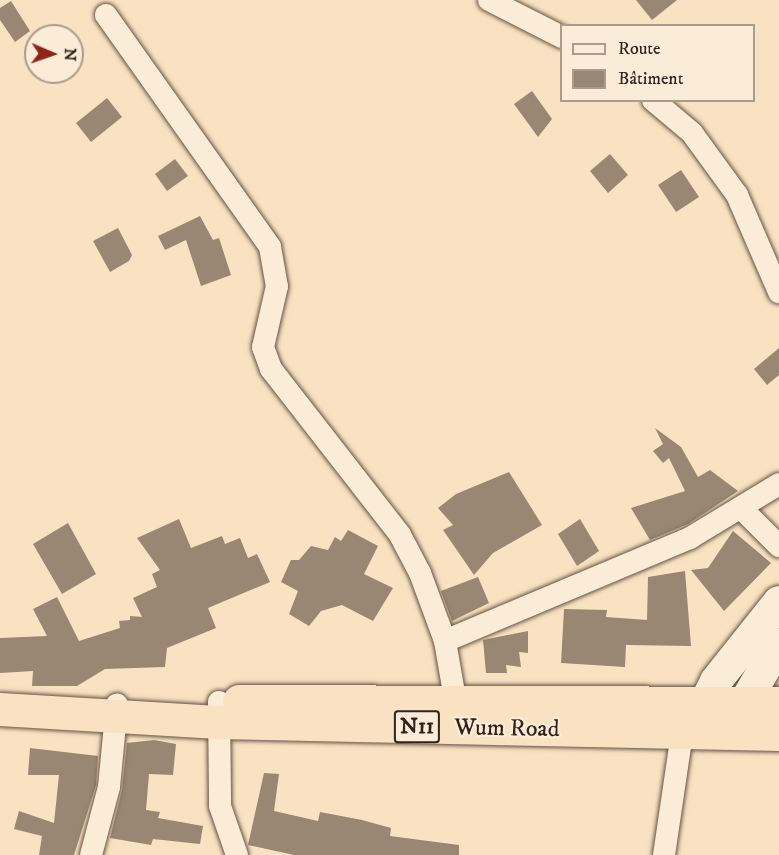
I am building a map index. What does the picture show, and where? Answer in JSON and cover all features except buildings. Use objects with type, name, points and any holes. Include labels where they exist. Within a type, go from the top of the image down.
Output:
[{"type":"highway","name":"Wum Road","points":[[0,709],[458,714],[697,722],[744,718],[779,703]]},
{"type":"highway","name":"Wum Road","points":[[744,718],[779,734]]},
{"type":"main road","points":[[697,722],[731,660],[779,602]]},
{"type":"main road","points":[[744,718],[779,644]]},
{"type":"street","points":[[489,0],[560,36]]},
{"type":"street","points":[[106,15],[270,247],[277,286],[263,347],[271,369],[400,535],[420,573],[445,641],[458,714]]},
{"type":"street","points":[[655,102],[692,133],[736,195],[779,292]]},
{"type":"street","points":[[445,641],[690,538],[779,484]]},
{"type":"street","points":[[741,508],[779,546]]},
{"type":"street","points":[[90,855],[109,787],[117,710]]},
{"type":"street","points":[[218,712],[220,806],[237,855]]},
{"type":"street","points":[[664,855],[697,722]]}]
